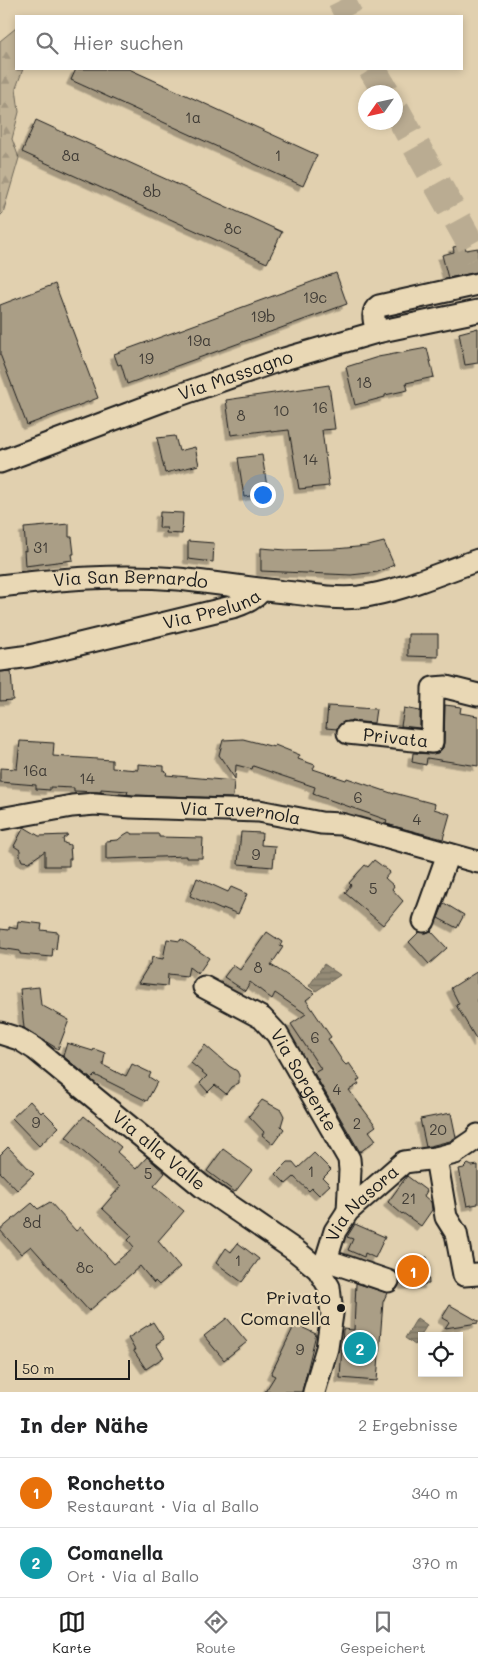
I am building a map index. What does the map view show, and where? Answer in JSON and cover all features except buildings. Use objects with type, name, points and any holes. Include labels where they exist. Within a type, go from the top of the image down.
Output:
[{"type":"street","points":[[377,332],[374,312],[379,306],[478,284]]},
{"type":"street","name":"Via Massagno","points":[[0,462],[165,400],[277,361],[377,332],[478,311]]},
{"type":"street","name":"Via Preluna","points":[[0,660],[30,656],[236,606],[255,598],[262,590],[338,598],[358,597],[397,588],[478,560]]},
{"type":"street","name":"Via San Bernardo","points":[[0,586],[87,577],[142,577],[262,590]]},
{"type":"street","name":"Privata","points":[[348,733],[432,742],[433,688],[446,686],[478,695]]},
{"type":"street","name":"Via Tavernola","points":[[0,819],[72,806],[95,804],[131,808],[259,812],[321,823],[340,824],[478,862]]},
{"type":"street","points":[[424,921],[448,854]]},
{"type":"street","name":"Via Sorgente","points":[[204,987],[262,1018],[277,1034],[349,1158],[348,1211]]},
{"type":"street","name":"Via alla Valle","points":[[0,1033],[19,1039],[35,1049],[204,1188],[296,1251],[322,1265]]},
{"type":"street","name":"Via Nasora","points":[[322,1265],[335,1231],[348,1211],[404,1162],[436,1158],[455,1153],[478,1135]]},
{"type":"street","points":[[436,1158],[446,1218],[456,1233],[464,1274],[478,1274]]},
{"type":"street","points":[[322,1265],[388,1281]]},
{"type":"street","points":[[314,1392],[327,1348],[332,1314],[329,1288],[322,1265]]},
{"type":"green space","points":[[15,29],[15,70],[23,70],[16,88],[19,112],[12,139],[19,158],[3,213],[0,216],[0,41]]},
{"type":"shaded area","points":[[324,964],[340,975],[316,991],[309,986]]},
{"type":"shaded area","points":[[417,1318],[427,1325],[423,1332],[418,1332],[418,1340],[415,1345],[405,1338]]},
{"type":"tunnel","points":[[341,0],[348,15]]},
{"type":"tunnel","points":[[373,70],[382,85]]},
{"type":"tunnel","points":[[403,123],[478,257]]},
{"type":"place","name":"Ronchetto","points":[[413,1271]]},
{"type":"place","name":"Privato Comanella","points":[[341,1308]]},
{"type":"place","name":"Comanella","points":[[360,1348]]}]
